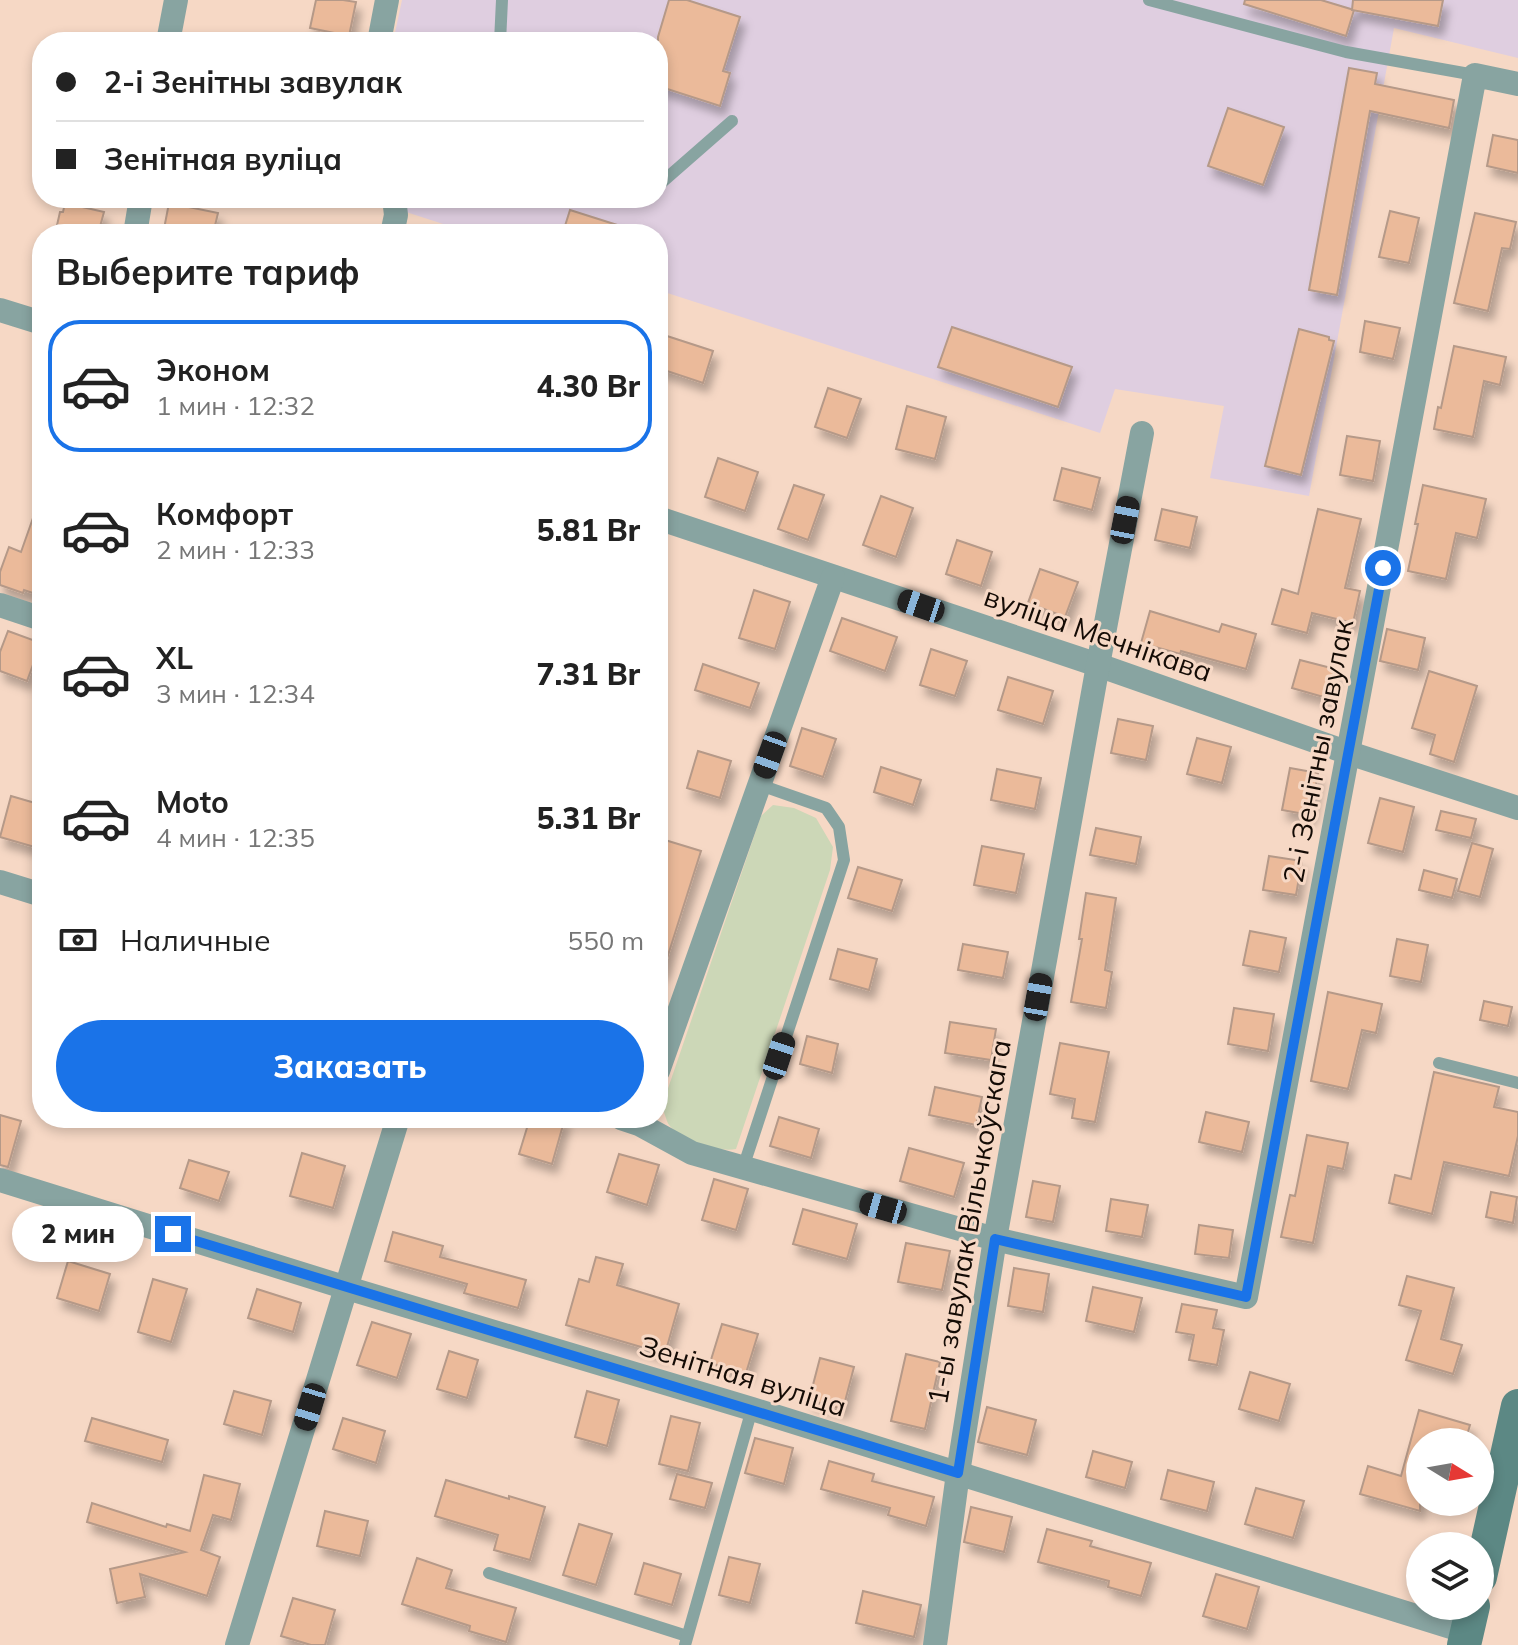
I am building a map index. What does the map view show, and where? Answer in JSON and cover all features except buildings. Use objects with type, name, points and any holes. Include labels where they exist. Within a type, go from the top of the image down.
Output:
[{"type":"main road","points":[[1492,1532],[1514,1451],[1518,1406]]},
{"type":"street","points":[[170,32],[176,0]]},
{"type":"street","points":[[381,32],[387,0]]},
{"type":"street","points":[[1475,75],[1518,84]]},
{"type":"street","name":"2-і Зенітны завулак","points":[[995,1239],[1246,1297],[1475,75]]},
{"type":"street","points":[[0,310],[32,320]]},
{"type":"street","name":"1-ы завулак Вільчкоўскага","points":[[935,1645],[995,1239],[1142,433]]},
{"type":"street","name":"вуліца Мечнікава","points":[[668,521],[1518,808]]},
{"type":"street","points":[[668,1043],[833,577]]},
{"type":"street","points":[[0,605],[32,616]]},
{"type":"street","points":[[0,882],[32,892]]},
{"type":"street","points":[[237,1645],[395,1128]]},
{"type":"street","points":[[648,1128],[692,1153],[995,1239]]},
{"type":"street","name":"Зенітная вуліца","points":[[0,1180],[1468,1628]]},
{"type":"lane","points":[[500,32],[502,0]]},
{"type":"lane","points":[[1149,0],[1346,52],[1475,75]]},
{"type":"lane","points":[[668,177],[732,121]]},
{"type":"lane","points":[[743,1168],[844,860],[839,827],[826,808],[760,785]]},
{"type":"lane","points":[[1439,1063],[1518,1083]]},
{"type":"lane","points":[[489,1573],[686,1641],[752,1409]]},
{"type":"shaded area","points":[[402,0],[1518,0],[1518,58],[1394,28],[1309,496],[1210,478],[1224,406],[1115,389],[1100,433],[668,293],[668,224],[443,224],[403,211],[403,208],[668,208],[668,32],[395,32]]},
{"type":"green space","points":[[773,805],[794,808],[816,818],[833,847],[830,870],[736,1149],[728,1150],[710,1147],[675,1131],[668,1123],[668,1088],[761,816]]},
{"type":"route","points":[[173,1234],[958,1473],[995,1239],[1246,1297],[1383,568]]}]
